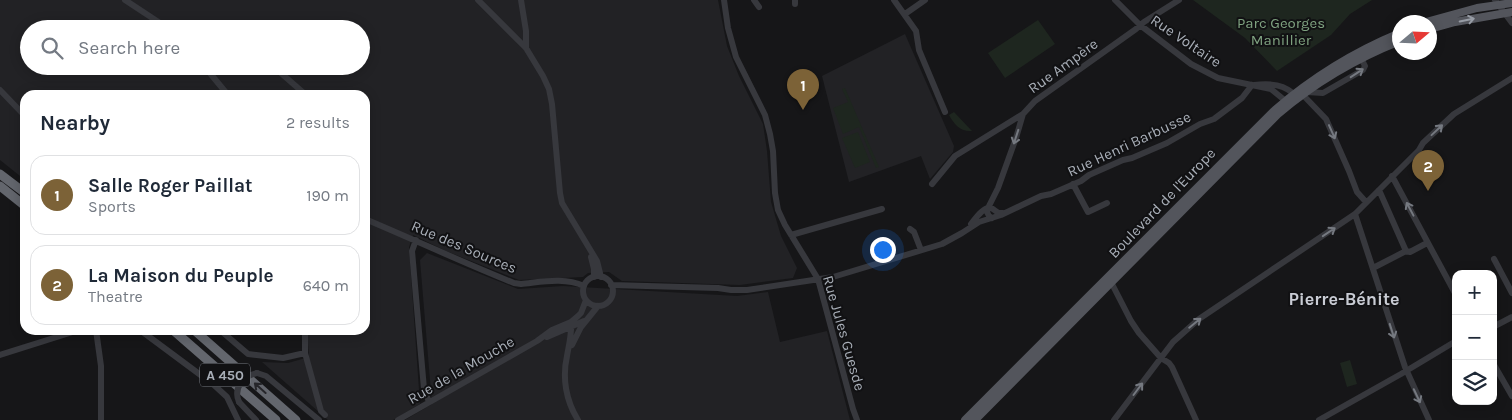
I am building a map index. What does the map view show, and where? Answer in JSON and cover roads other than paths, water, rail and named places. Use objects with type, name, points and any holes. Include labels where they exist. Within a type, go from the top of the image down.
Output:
[{"type":"highway","points":[[0,174],[20,189]]},
{"type":"highway","points":[[0,186],[20,202]]},
{"type":"highway","name":"A 450","points":[[179,335],[276,420]]},
{"type":"highway","name":"A 450","points":[[200,335],[296,420]]},
{"type":"main road","points":[[1437,19],[1497,2],[1512,3]]},
{"type":"main road","points":[[1437,27],[1508,12]]},
{"type":"main road","name":"Boulevard de l'Europe","points":[[1300,95],[1350,56],[1392,36]]},
{"type":"main road","name":"Boulevard de l'Europe","points":[[975,420],[1110,280],[1288,102],[1361,58],[1392,44]]},
{"type":"main road","name":"Boulevard de l'Europe","points":[[965,420],[1057,327],[1110,280]]},
{"type":"street","points":[[125,0],[155,20]]},
{"type":"street","points":[[478,0],[526,48],[549,89],[562,202],[597,261],[601,277]]},
{"type":"street","points":[[522,0],[526,48]]},
{"type":"street","name":"Rue Jules Guesde","points":[[724,0],[728,28],[736,57],[765,115],[770,134],[778,210],[818,280],[850,401],[857,420]]},
{"type":"street","points":[[754,0],[759,7]]},
{"type":"street","points":[[894,0],[916,30],[919,50],[945,112]]},
{"type":"street","points":[[904,14],[925,0]]},
{"type":"street","name":"Rue Voltaire","points":[[1115,0],[1140,26],[1191,64],[1218,78],[1270,89],[1288,102]]},
{"type":"street","name":"Rue Ampère","points":[[988,208],[998,188],[1023,114],[1035,101],[1179,0]]},
{"type":"street","points":[[1497,2],[1508,12],[1512,23]]},
{"type":"street","points":[[211,75],[224,90]]},
{"type":"street","points":[[283,75],[300,90]]},
{"type":"street","points":[[1114,420],[1173,342],[1199,320],[1354,214],[1454,114],[1512,78]]},
{"type":"street","points":[[1270,89],[1276,84],[1300,95],[1326,119],[1357,192],[1366,202]]},
{"type":"street","name":"Rue Voltaire","points":[[1252,85],[1276,84]]},
{"type":"street","name":"Rue Henri Barbusse","points":[[611,285],[747,290],[833,277],[921,250],[948,241],[978,222],[1074,184],[1118,162],[1168,143],[1200,124],[1214,119],[1242,98],[1252,85]]},
{"type":"street","points":[[0,90],[20,111]]},
{"type":"street","points":[[932,184],[955,156],[1023,114]]},
{"type":"street","points":[[1392,176],[1452,289]]},
{"type":"street","points":[[1074,184],[1088,212],[1107,203]]},
{"type":"street","points":[[1378,190],[1406,251]]},
{"type":"street","points":[[992,218],[987,212],[988,208],[998,213],[1006,212]]},
{"type":"street","name":"Rue Henri Barbusse","points":[[968,230],[974,221],[988,208]]},
{"type":"street","points":[[791,235],[882,209]]},
{"type":"street","points":[[1354,214],[1406,371],[1429,420]]},
{"type":"street","name":"Rue des Sources","points":[[370,221],[473,267],[514,283],[564,280],[576,282],[584,286]]},
{"type":"street","points":[[910,229],[914,232],[921,250]]},
{"type":"street","points":[[416,240],[412,251],[424,389],[430,402]]},
{"type":"street","points":[[1373,268],[1406,251],[1410,252],[1427,243]]},
{"type":"street","points":[[590,251],[594,264],[594,277]]},
{"type":"street","points":[[1494,259],[1512,292]]},
{"type":"street","points":[[568,352],[585,321],[598,306],[608,302],[611,296],[611,285],[609,282],[601,277],[594,277],[586,282],[583,293],[586,300],[598,306]]},
{"type":"street","points":[[1110,280],[1139,333],[1161,358],[1172,367],[1196,420]]},
{"type":"street","name":"Rue Henri Barbusse","points":[[611,296],[628,288],[640,286]]},
{"type":"street","name":"Rue de la Mouche","points":[[571,324],[581,313],[586,300]]},
{"type":"street","points":[[1497,325],[1512,317]]},
{"type":"street","name":"Rue de la Mouche","points":[[398,420],[537,341],[552,330],[585,321]]},
{"type":"street","points":[[571,324],[565,382],[572,411],[578,420]]},
{"type":"street","points":[[0,354],[63,335]]},
{"type":"street","points":[[97,335],[101,366],[101,420]]},
{"type":"street","points":[[147,335],[214,385],[227,397],[238,420]]},
{"type":"street","points":[[226,335],[248,354],[283,358],[305,353]]},
{"type":"street","points":[[305,335],[305,353],[321,411],[325,415]]},
{"type":"street","points":[[1319,420],[1452,343]]},
{"type":"street","points":[[1497,370],[1512,396]]},
{"type":"street","points":[[256,420],[239,402],[237,397],[240,384],[246,377],[257,373],[266,376],[318,420]]},
{"type":"place","name":"Salle Roger Paillat","points":[[803,110]]},
{"type":"place","name":"La Maison du Peuple","points":[[1428,191]]},
{"type":"district","name":"Pierre-Bénite","points":[[1344,299]]},
{"type":"park label","name":"Parc Georges Manillier","points":[[1281,32]]}]
